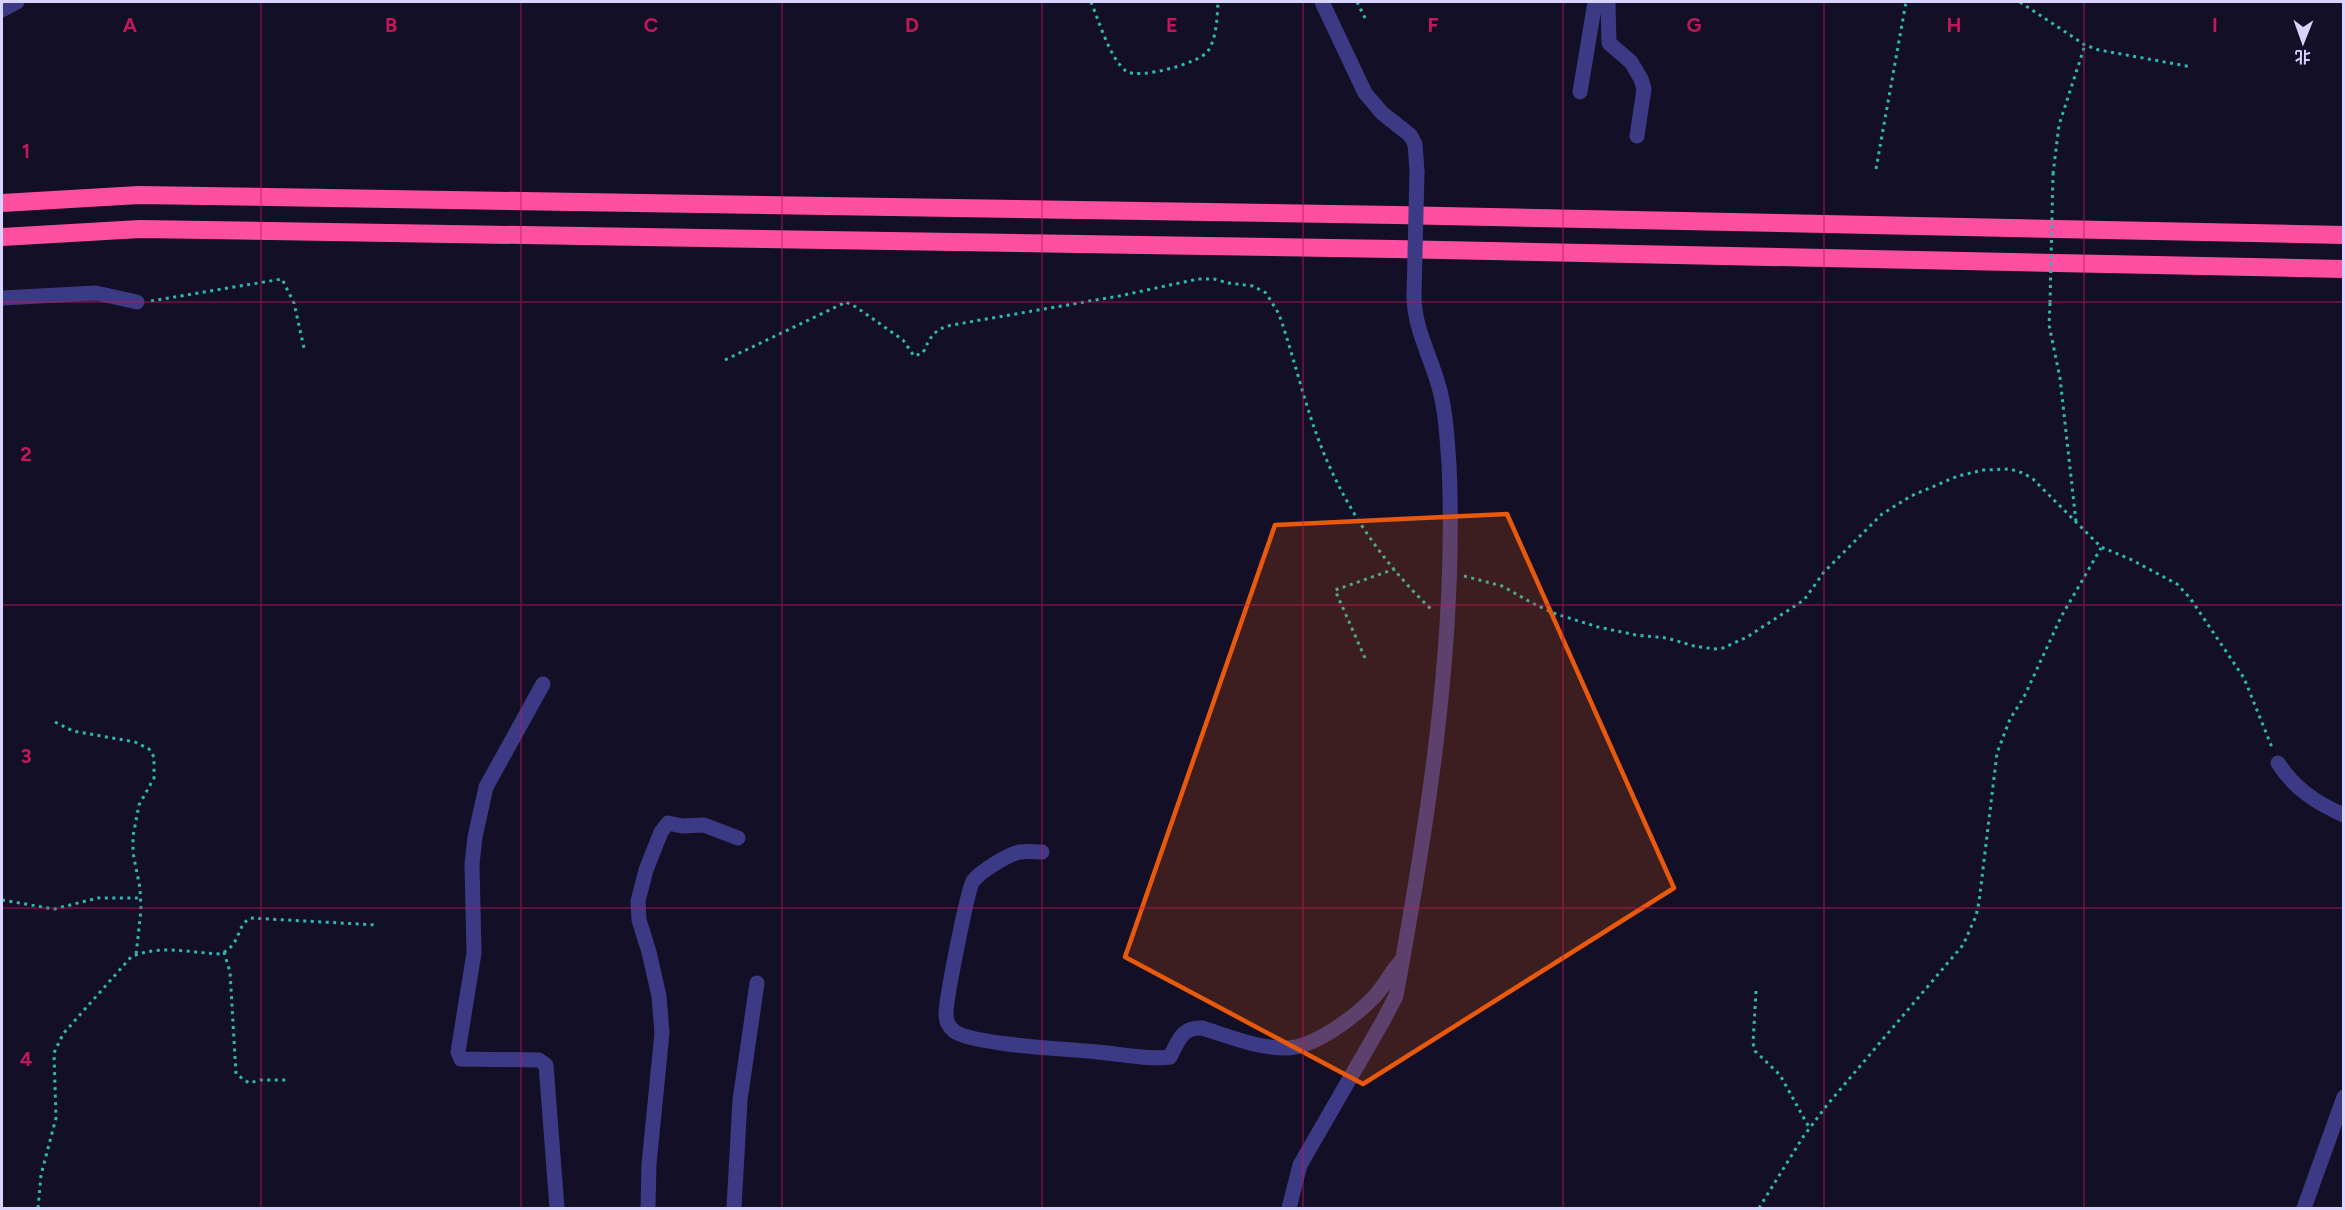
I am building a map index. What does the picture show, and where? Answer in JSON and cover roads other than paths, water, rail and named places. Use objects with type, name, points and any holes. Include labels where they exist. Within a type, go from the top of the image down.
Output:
[{"type":"highway","points":[[2,203],[139,195],[1359,214],[2343,235]]},
{"type":"highway","points":[[2,237],[140,228],[1394,249],[2343,269]]},
{"type":"street","points":[[2,10],[17,2]]},
{"type":"street","points":[[1290,1209],[1300,1165],[1396,996],[1437,740],[1447,625],[1449,569],[1449,466],[1446,419],[1440,390],[1417,324],[1414,296],[1416,144],[1410,135],[1382,113],[1365,93],[1322,2]]},
{"type":"street","points":[[1580,92],[1595,2]]},
{"type":"street","points":[[1608,2],[1609,43],[1636,70],[1644,89],[1637,136]]},
{"type":"street","points":[[2,298],[96,293],[137,302]]},
{"type":"street","points":[[543,684],[495,766],[486,786],[479,816],[471,879],[475,930],[474,953],[458,1052],[461,1059],[533,1059],[543,1061],[546,1065],[557,1209]]},
{"type":"street","points":[[2278,763],[2295,785],[2321,805],[2343,815]]},
{"type":"street","points":[[648,1209],[649,1164],[662,1033],[659,996],[639,920],[638,901],[646,870],[661,832],[668,823],[682,826],[704,825],[738,838]]},
{"type":"street","points":[[1042,852],[1020,852],[1007,857],[976,877],[971,883],[946,1009],[947,1022],[955,1032],[971,1038],[1023,1046],[1158,1059],[1170,1057],[1179,1038],[1192,1027],[1267,1047],[1289,1048],[1309,1042],[1336,1029],[1372,999],[1402,960]]},
{"type":"street","points":[[734,1209],[740,1100],[757,983]]},
{"type":"street","points":[[2304,1209],[2343,1097]]}]
